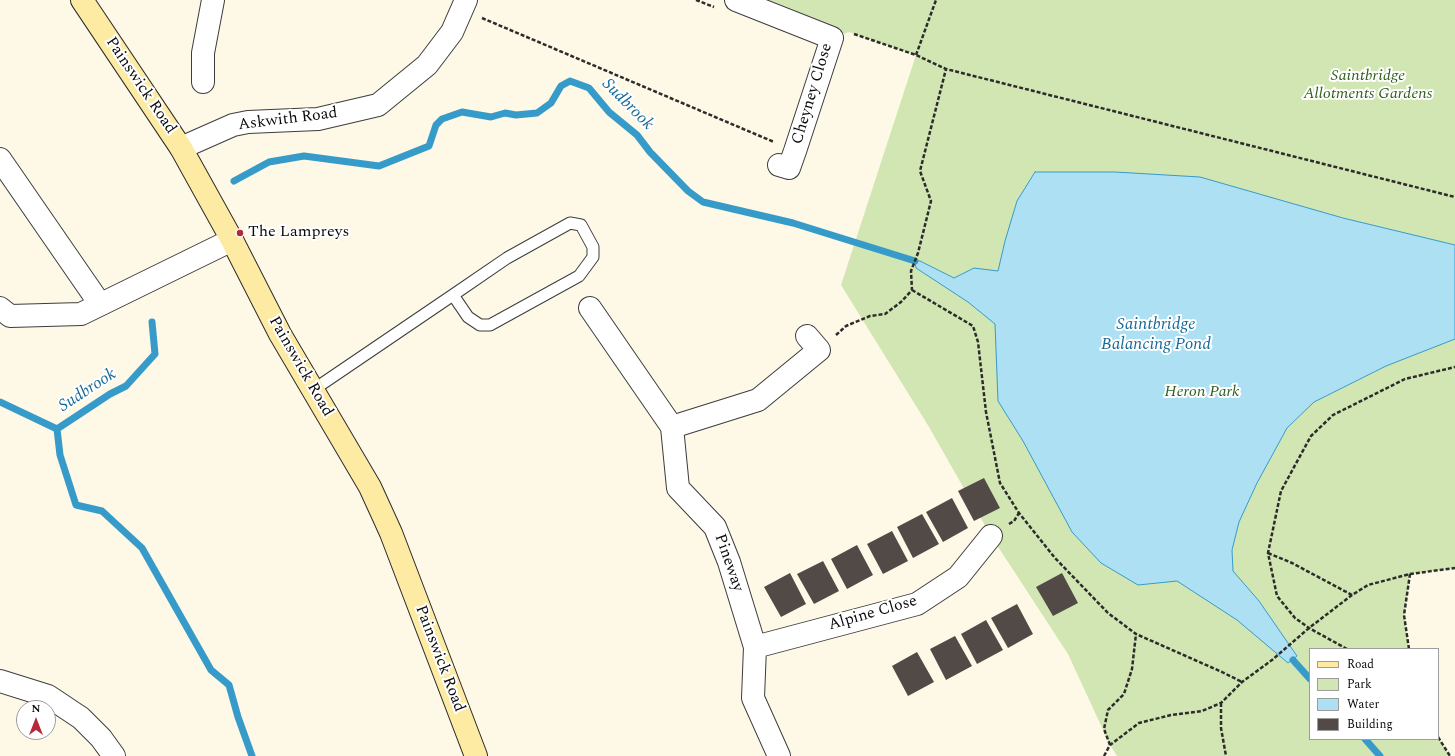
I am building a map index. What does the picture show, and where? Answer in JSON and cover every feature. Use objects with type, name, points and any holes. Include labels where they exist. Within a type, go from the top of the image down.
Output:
[{"type":"main road","name":"Painswick Road","points":[[82,0],[181,148],[232,240],[280,334],[370,487],[391,533],[476,756]]},
{"type":"street","name":"Askwith Road","points":[[181,148],[233,126],[248,122],[318,120],[378,105],[427,65],[452,32],[466,0]]},
{"type":"street","points":[[203,82],[203,53],[218,2]]},
{"type":"street","name":"Cheyney Close","points":[[727,5],[832,38],[787,158]]},
{"type":"street","points":[[0,159],[100,304]]},
{"type":"street","points":[[0,308],[10,316],[81,314],[232,240]]},
{"type":"street","name":"Pineway","points":[[590,308],[672,427],[678,488],[715,527],[729,562],[755,647],[753,698],[779,756]]},
{"type":"street","points":[[672,427],[758,400],[813,343]]},
{"type":"street","name":"Alpine Close","points":[[755,647],[917,604],[958,577],[991,536]]},
{"type":"street","points":[[0,681],[48,696],[81,718],[101,738],[114,756]]},
{"type":"lane","points":[[313,390],[507,258],[570,223],[581,225],[593,247],[593,257],[579,276],[490,325],[480,325],[468,317],[453,295]]},
{"type":"path","points":[[696,0],[727,5]]},
{"type":"path","points":[[916,55],[936,0]]},
{"type":"path","points":[[481,18],[787,158]]},
{"type":"path","points":[[849,32],[916,55],[946,69],[1455,197]]},
{"type":"path","points":[[813,343],[846,326],[870,316],[885,314],[901,302],[912,290],[911,271],[918,253],[931,201],[920,171],[946,69]]},
{"type":"path","points":[[912,290],[973,326],[978,342],[986,412],[1000,483],[1019,513],[1055,558],[1108,613],[1136,634],[1242,682]]},
{"type":"path","points":[[1345,648],[1309,628],[1295,618],[1277,596],[1268,553],[1281,491],[1311,436],[1333,415],[1405,379],[1455,367]]},
{"type":"path","points":[[1268,553],[1292,563],[1352,594]]},
{"type":"path","points":[[1104,756],[1110,745],[1139,723],[1171,715],[1202,711],[1221,703],[1242,682],[1272,660],[1352,594],[1368,584],[1410,574],[1455,568]]},
{"type":"path","points":[[1409,648],[1404,615],[1410,574]]},
{"type":"path","points":[[1110,745],[1104,729],[1108,710],[1124,694],[1132,669],[1136,634]]},
{"type":"path","points":[[1221,703],[1221,728],[1226,756]]},
{"type":"path","points":[[1439,739],[1450,756]]},
{"type":"green space","name":"Heron Park","points":[[736,0],[1455,0],[1455,568],[1410,574],[1404,615],[1409,648],[1309,648],[1309,740],[1439,740],[1439,739],[1450,756],[1117,756],[1110,745],[1068,654],[991,536],[929,427],[841,285],[916,55],[849,32],[832,38]]},
{"type":"water","name":"Saintbridge Balancing Pond","points":[[1035,172],[1115,172],[1200,177],[1343,218],[1455,245],[1455,339],[1386,366],[1314,402],[1287,428],[1257,483],[1239,522],[1232,550],[1233,571],[1259,601],[1297,656],[1288,663],[1237,620],[1177,581],[1138,585],[1101,563],[1072,532],[1023,441],[998,401],[995,324],[968,302],[916,268],[915,261],[920,261],[954,278],[974,268],[998,271],[1017,201]]},
{"type":"building","points":[[984,478],[1000,508],[974,521],[958,491]]},
{"type":"building","points":[[952,498],[968,528],[943,542],[926,512]]},
{"type":"building","points":[[922,514],[939,544],[913,558],[897,527]]},
{"type":"building","points":[[892,531],[908,561],[883,574],[867,544]]},
{"type":"building","points":[[857,545],[873,575],[847,589],[831,559]]},
{"type":"building","points":[[823,561],[839,591],[814,604],[797,574]]},
{"type":"building","points":[[790,573],[806,604],[781,617],[764,587]]},
{"type":"building","points":[[1062,573],[1078,603],[1053,616],[1036,587]]},
{"type":"building","points":[[1017,604],[1033,634],[1008,648],[991,618]]},
{"type":"building","points":[[986,620],[1003,650],[977,664],[961,634]]},
{"type":"building","points":[[955,636],[972,666],[946,680],[930,649]]},
{"type":"building","points":[[917,652],[934,682],[908,696],[892,666]]},
{"type":"waterway","name":"Sudbrook","points":[[234,181],[269,162],[304,156],[379,166],[429,146],[436,125],[442,119],[462,112],[491,117],[505,113],[516,115],[537,113],[551,103],[561,86],[570,81],[589,88],[609,112],[637,135],[650,152],[688,191],[703,202],[793,223],[915,261]]},
{"type":"waterway","name":"Sudbrook","points":[[57,429],[110,394],[126,386],[155,354],[152,322]]},
{"type":"waterway","name":"Sudbrook","points":[[0,402],[57,429]]},
{"type":"waterway","points":[[57,429],[60,455],[76,505],[102,511],[142,548],[211,670],[229,685],[238,717],[252,756]]},
{"type":"waterway","name":"Sudbrook","points":[[1293,660],[1309,678]]},
{"type":"waterway","name":"Sudbrook","points":[[1366,740],[1380,756]]},
{"type":"place","name":"The Lampreys","points":[[240,233]]},
{"type":"park label","name":"Saintbridge Allotments Gardens","points":[[1368,86]]}]
